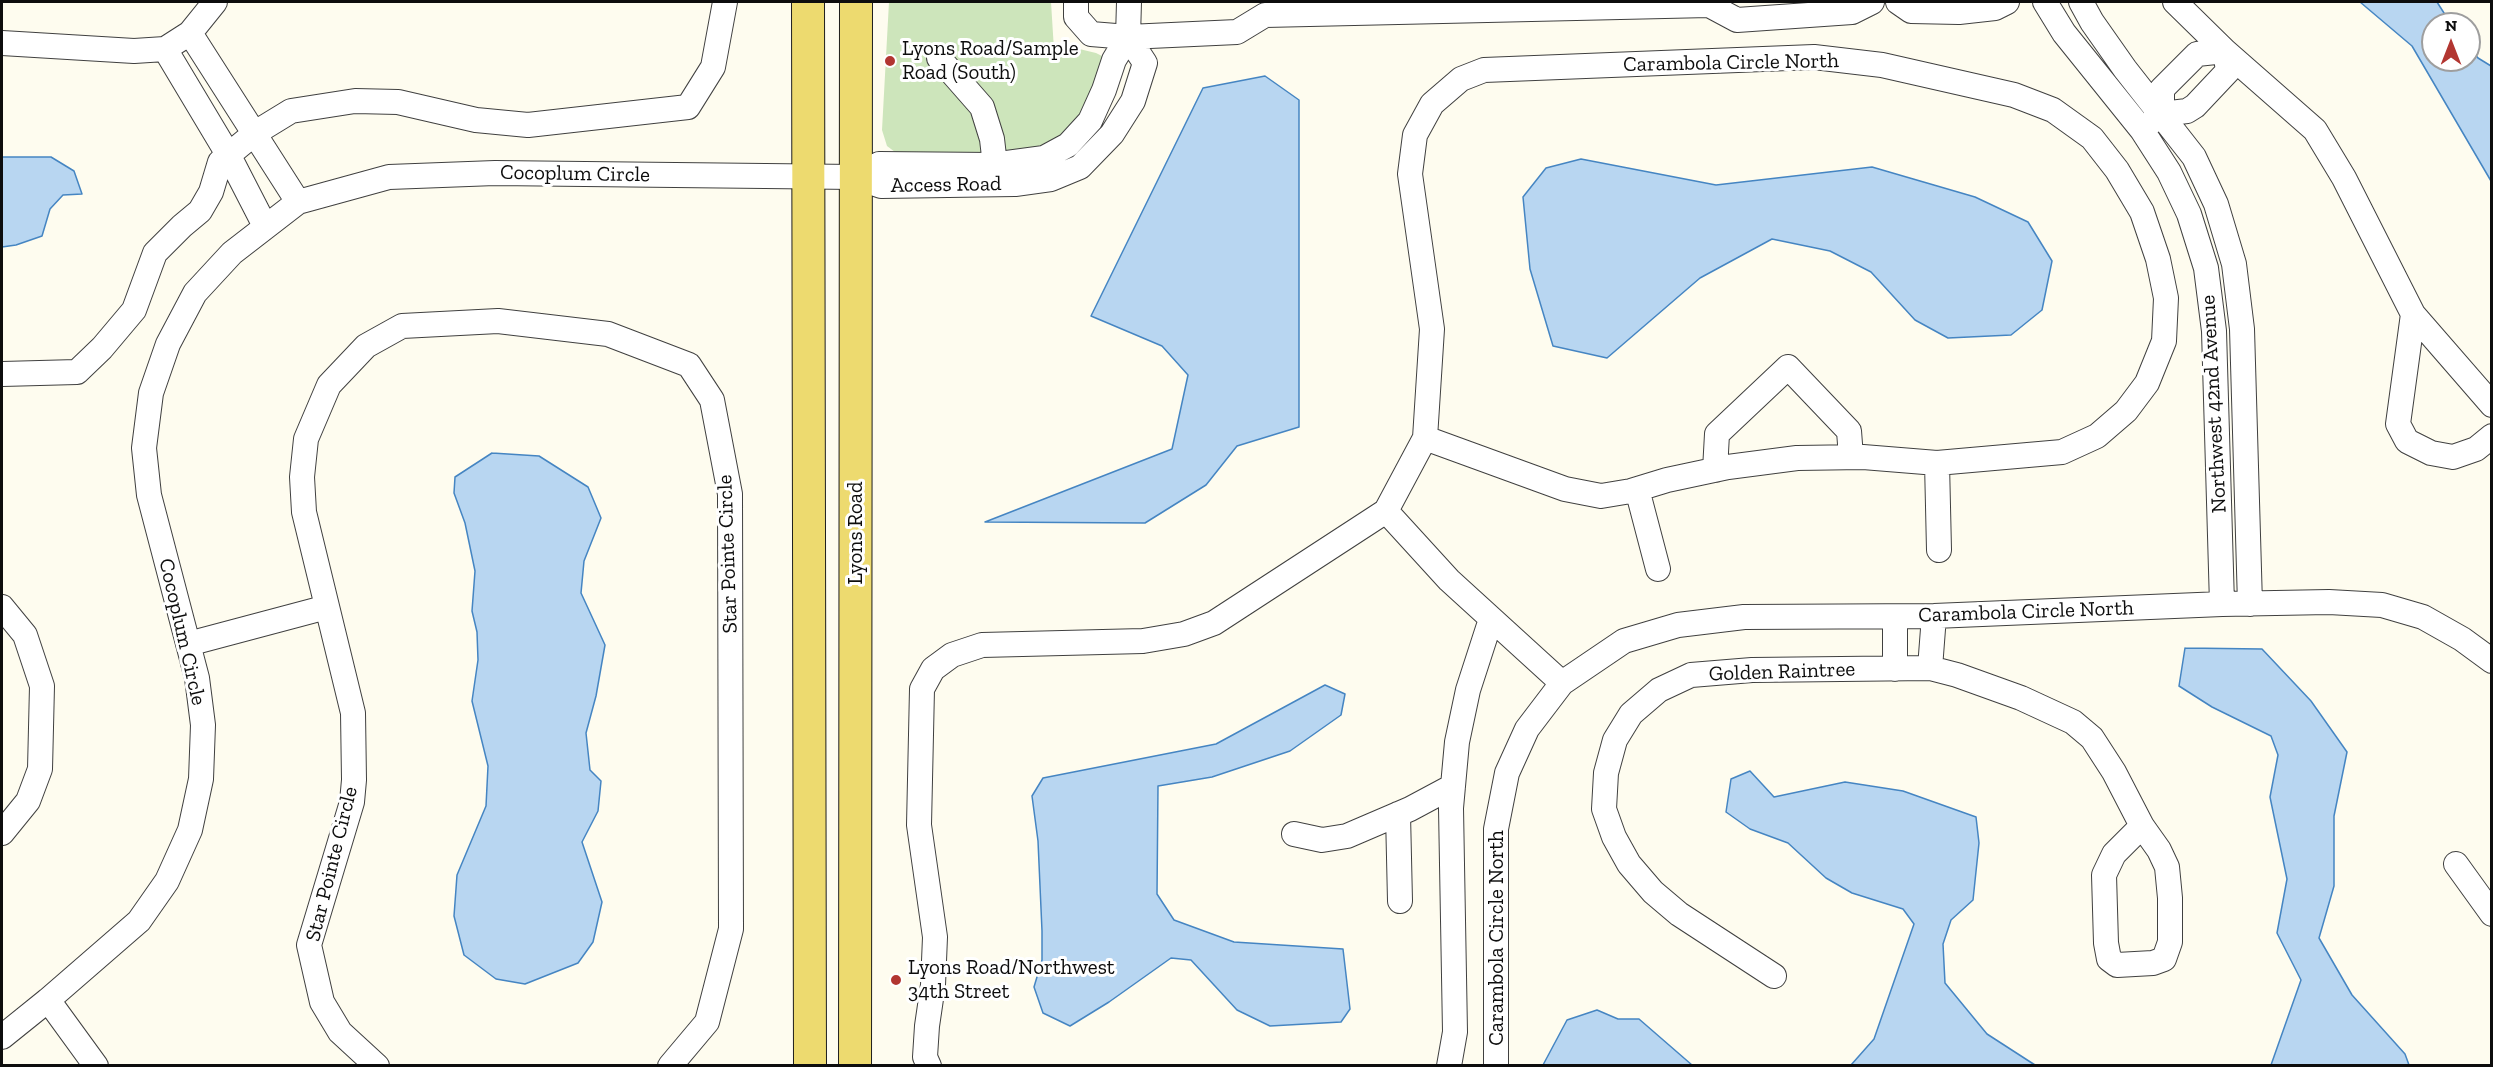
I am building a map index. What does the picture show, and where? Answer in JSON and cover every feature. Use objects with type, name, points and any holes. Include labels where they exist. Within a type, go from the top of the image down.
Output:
[{"type":"main road","points":[[808,2],[810,1065]]},
{"type":"main road","name":"Lyons Road","points":[[855,1065],[856,2]]},
{"type":"street","points":[[2,43],[134,51],[165,50],[190,33],[215,2]]},
{"type":"street","points":[[2,374],[77,372],[102,348],[134,309],[155,254],[200,211],[211,192],[220,162],[255,133],[291,111],[355,101],[398,102],[476,120],[528,125],[688,107],[713,67],[724,2]]},
{"type":"street","points":[[1076,2],[1076,17],[1091,34],[1128,38],[1237,32],[1266,15],[1709,5],[1737,20],[1852,12],[1872,2]]},
{"type":"street","name":"Access Road","points":[[855,177],[879,164],[995,165],[1044,158],[1068,145],[1090,121],[1114,60],[1128,38],[1129,2]]},
{"type":"street","points":[[1898,2],[1911,11],[1959,12],[1995,8],[2007,2]]},
{"type":"street","name":"Northwest 42nd Avenue","points":[[2045,2],[2064,33],[2104,86],[2142,130],[2169,172],[2189,214],[2206,268],[2214,331],[2222,604]]},
{"type":"street","name":"Northwest 42nd Avenue","points":[[2081,2],[2125,69],[2194,158],[2216,204],[2235,264],[2242,329],[2250,604]]},
{"type":"street","points":[[2175,2],[2225,51],[2315,130],[2344,178],[2413,314],[2492,405]]},
{"type":"street","points":[[190,33],[298,202]]},
{"type":"street","name":"Access Road","points":[[855,177],[881,186],[991,185],[1051,179],[1080,167],[1112,134],[1133,101],[1145,63],[1128,38]]},
{"type":"street","points":[[165,50],[229,156],[265,226]]},
{"type":"street","points":[[2142,130],[2162,114],[2187,111],[2195,106],[2228,70],[2225,51]]},
{"type":"street","points":[[2162,114],[2162,89],[2197,54],[2225,51]]},
{"type":"street","name":"Carambola Circle North","points":[[1386,511],[1425,438],[1432,329],[1410,174],[1414,135],[1432,104],[1461,79],[1484,70],[1814,57],[1893,68],[2013,95],[2053,110],[2092,138],[2117,170],[2142,212],[2158,259],[2166,298],[2164,341],[2147,383],[2126,411],[2097,436],[2062,452],[1937,463],[1851,457],[1797,458],[1715,470],[1601,496],[1565,489],[1425,438]]},
{"type":"street","points":[[939,58],[982,106],[992,139],[995,165]]},
{"type":"street","name":"Cocoplum Circle","points":[[2,1037],[139,921],[167,881],[190,830],[201,779],[203,725],[197,678],[149,495],[144,448],[152,393],[168,344],[195,293],[232,253],[298,202],[389,177],[495,173],[855,177]]},
{"type":"street","points":[[2413,314],[2398,424],[2407,441],[2431,453],[2452,457],[2476,449],[2492,436]]},
{"type":"street","name":"Star Pointe Circle","points":[[377,1065],[340,1032],[322,1002],[309,945],[352,802],[354,780],[353,712],[304,513],[302,477],[306,439],[329,385],[366,346],[402,326],[498,321],[608,334],[689,365],[712,400],[730,494],[731,929],[707,1022],[670,1065]]},
{"type":"street","points":[[1715,470],[1717,434],[1788,367],[1849,431],[1851,457]]},
{"type":"street","points":[[1937,463],[1939,550]]},
{"type":"street","points":[[1637,489],[1658,569]]},
{"type":"street","points":[[929,1065],[925,1057],[933,985],[935,937],[919,825],[922,689],[933,669],[952,655],[982,645],[1143,640],[1184,634],[1214,623],[1386,511],[1449,580],[1562,683]]},
{"type":"street","name":"Carambola Circle North","points":[[1496,1065],[1496,829],[1507,773],[1527,729],[1562,683],[1624,640],[1678,625],[1744,617],[1934,616],[2329,602],[2382,605],[2423,617],[2462,639],[2492,661]]},
{"type":"street","points":[[2,607],[25,635],[42,686],[40,769],[28,801],[2,833]]},
{"type":"street","points":[[188,644],[327,607]]},
{"type":"street","points":[[1895,616],[1895,669]]},
{"type":"street","points":[[1930,668],[1934,616]]},
{"type":"street","points":[[1449,1065],[1455,1032],[1450,808],[1457,742],[1468,690],[1491,618]]},
{"type":"street","name":"Golden Raintree","points":[[1773,976],[1679,914],[1653,892],[1629,864],[1614,837],[1604,809],[1606,773],[1615,740],[1631,714],[1659,690],[1690,675],[1752,670],[1930,668],[1957,675],[2021,698],[2073,722],[2092,738],[2114,772],[2142,826],[2159,850],[2167,867],[2170,942],[2164,959],[2153,963],[2117,965],[2109,959],[2106,943],[2104,875],[2114,854],[2142,826]]},
{"type":"street","points":[[1294,834],[1322,840],[1347,836],[1398,814],[1453,786]]},
{"type":"street","points":[[1398,814],[1400,901]]},
{"type":"street","points":[[2456,864],[2492,914]]},
{"type":"street","points":[[48,1000],[96,1065]]},
{"type":"green space","points":[[889,2],[1051,2],[1054,50],[1071,47],[1106,58],[1081,123],[1034,154],[895,152],[887,146],[882,130]]},
{"type":"water","points":[[2360,2],[2437,2],[2443,12],[2421,12],[2421,61],[2412,46]]},
{"type":"water","points":[[2481,60],[2491,66],[2491,181],[2427,72],[2481,72]]},
{"type":"water","points":[[1265,76],[1299,100],[1299,427],[1237,446],[1206,485],[1145,523],[985,522],[1172,449],[1188,375],[1162,346],[1091,316],[1203,88]]},
{"type":"water","points":[[2,157],[51,157],[74,171],[82,194],[63,195],[50,209],[42,236],[2,247]]},
{"type":"water","points":[[1581,159],[1716,185],[1872,167],[1975,197],[2028,222],[2052,261],[2042,310],[2011,335],[1948,338],[1915,320],[1871,272],[1830,251],[1772,239],[1700,278],[1607,358],[1553,346],[1530,269],[1523,197],[1546,168]]},
{"type":"water","points":[[492,453],[539,456],[588,487],[601,518],[584,561],[581,593],[605,645],[596,696],[586,733],[590,770],[601,781],[598,811],[582,842],[602,902],[593,942],[578,963],[525,984],[496,979],[464,955],[454,916],[457,875],[486,806],[488,766],[472,701],[478,660],[477,632],[472,611],[475,571],[465,523],[454,493],[455,477]]},
{"type":"water","points":[[2185,648],[2262,649],[2311,701],[2347,752],[2334,816],[2334,886],[2319,938],[2352,995],[2405,1054],[2409,1065],[2271,1065],[2301,980],[2277,933],[2287,879],[2270,797],[2278,755],[2271,736],[2212,707],[2179,686]]},
{"type":"water","points":[[1325,685],[1345,694],[1341,715],[1290,751],[1212,777],[1158,786],[1157,894],[1174,920],[1234,942],[1343,949],[1350,1009],[1341,1022],[1270,1026],[1237,1010],[1191,960],[1171,958],[1109,1002],[1070,1026],[1043,1013],[1034,987],[1042,960],[1042,931],[1038,841],[1032,796],[1043,778],[1216,744]]},
{"type":"water","points":[[1750,771],[1774,797],[1845,782],[1903,791],[1976,817],[1979,843],[1973,900],[1951,920],[1943,944],[1945,983],[1987,1034],[2035,1065],[1851,1065],[1874,1039],[1914,924],[1903,909],[1852,893],[1826,878],[1788,843],[1750,829],[1726,812],[1731,779]]},
{"type":"water","points":[[1597,1010],[1618,1019],[1639,1019],[1692,1065],[1543,1065],[1567,1020]]},
{"type":"place","name":"Lyons Road/Sample Road (South)","points":[[890,61]]},
{"type":"place","name":"Lyons Road/Northwest 34th Street","points":[[896,980]]}]
